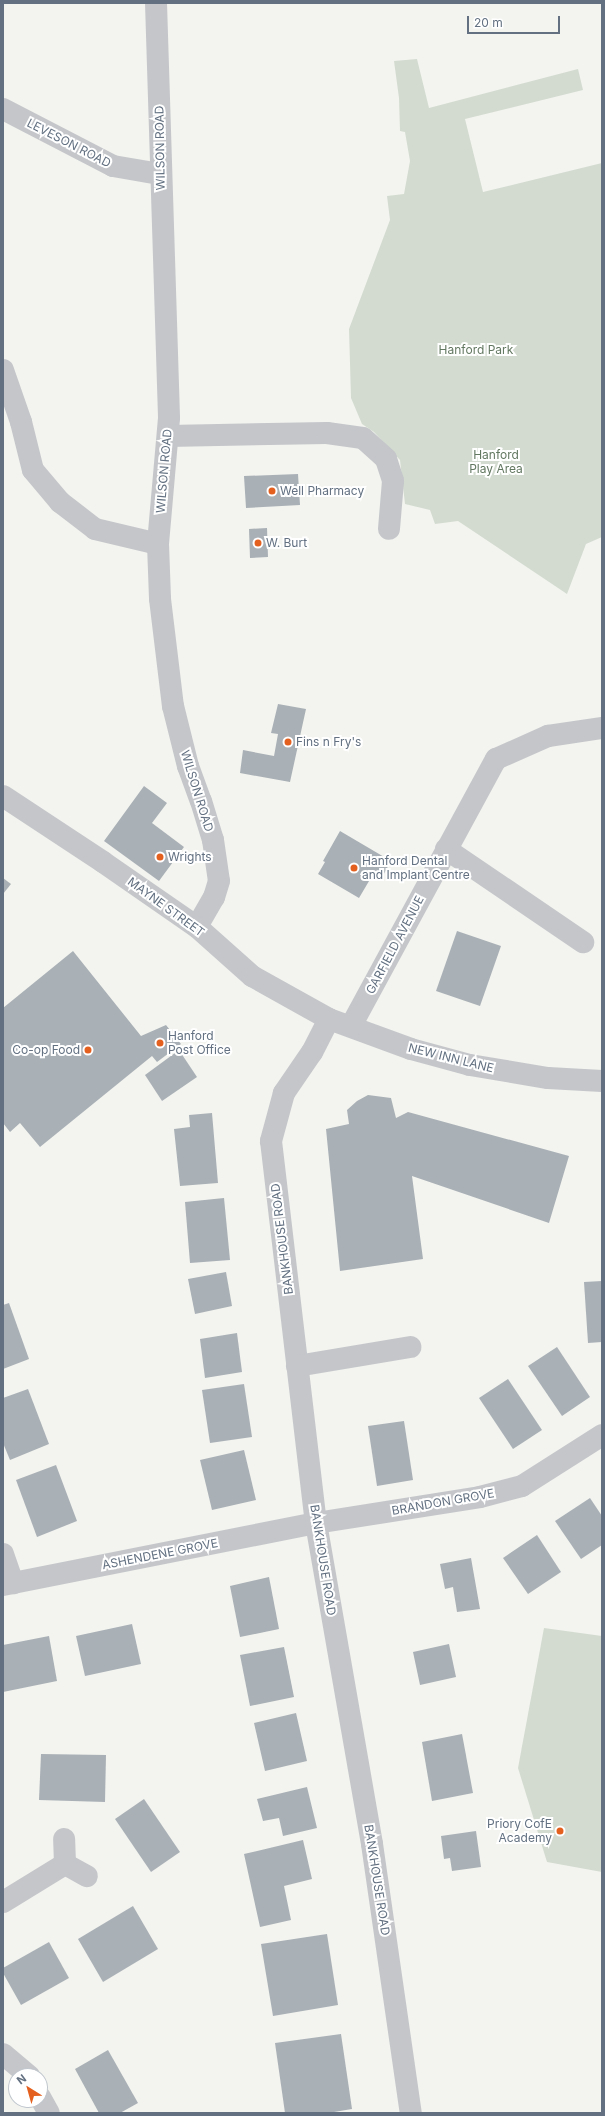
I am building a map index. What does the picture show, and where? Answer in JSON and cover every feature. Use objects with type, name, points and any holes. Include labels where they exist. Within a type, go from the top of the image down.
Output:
[{"type":"street","name":"WILSON ROAD","points":[[156,3],[168,436],[158,544],[160,599],[173,706],[188,766],[201,802],[217,864],[219,881],[214,896],[196,927]]},
{"type":"street","name":"LEVESON ROAD","points":[[3,109],[113,166],[160,174]]},
{"type":"street","points":[[3,370],[21,422],[33,470],[60,502],[95,529],[158,544]]},
{"type":"street","points":[[168,436],[327,433],[363,438],[386,459],[393,482],[389,529]]},
{"type":"street","name":"GARFIELD AVENUE","points":[[351,1026],[496,759],[548,736],[602,728]]},
{"type":"street","name":"MAYNE STREET","points":[[3,796],[103,862],[196,927],[252,976],[329,1019]]},
{"type":"street","points":[[446,849],[583,942]]},
{"type":"street","name":"NEW INN LANE","points":[[329,1019],[411,1049],[470,1065],[548,1078],[602,1081]]},
{"type":"street","name":"BANKHOUSE ROAD","points":[[329,1019],[312,1052],[284,1093],[271,1141],[316,1523],[372,1844],[411,2113]]},
{"type":"street","points":[[298,1366],[410,1347]]},
{"type":"street","name":"BRANDON GROVE","points":[[316,1523],[480,1497],[522,1486],[602,1435]]},
{"type":"street","name":"ASHENDENE GROVE","points":[[8,1584],[316,1523]]},
{"type":"street","points":[[3,1554],[8,1584]]},
{"type":"street","points":[[64,1839],[65,1864]]},
{"type":"street","points":[[65,1864],[88,1876]]},
{"type":"street","points":[[3,1902],[65,1864]]},
{"type":"street","points":[[3,2054],[20,2068]]},
{"type":"green space","name":"Hanford Park","points":[[417,59],[429,108],[578,69],[583,90],[465,119],[483,192],[602,163],[602,537],[586,544],[567,594],[458,521],[435,524],[430,510],[405,504],[400,460],[374,432],[362,424],[351,398],[349,329],[390,220],[387,196],[404,194],[410,161],[405,132],[400,131],[399,98],[394,61]]},
{"type":"green space","points":[[544,1628],[602,1636],[602,1872],[547,1862],[518,1768]]},
{"type":"building","name":"Well Pharmacy","points":[[298,474],[300,505],[246,508],[244,476]]},
{"type":"building","name":"W. Burt","points":[[267,528],[268,557],[250,558],[249,529]]},
{"type":"building","name":"Fins n Fry's","points":[[278,704],[306,709],[290,782],[240,773],[243,750],[274,756],[278,734],[271,733]]},
{"type":"building","points":[[144,786],[167,803],[152,823],[184,847],[159,881],[104,841]]},
{"type":"building","name":"Hanford Dental and Implant Centre","points":[[340,831],[391,861],[380,881],[372,876],[359,898],[318,874],[325,862],[323,861]]},
{"type":"building","points":[[3,878],[11,884],[3,894]]},
{"type":"building","points":[[457,931],[501,946],[480,1006],[436,991]]},
{"type":"building","name":"Co-op Food","points":[[73,951],[141,1036],[166,1025],[181,1044],[157,1062],[152,1056],[40,1147],[20,1123],[10,1132],[3,1123],[3,1008]]},
{"type":"building","points":[[179,1050],[197,1077],[162,1101],[145,1075]]},
{"type":"building","points":[[368,1095],[391,1098],[396,1118],[408,1112],[569,1156],[549,1223],[412,1176],[423,1259],[340,1271],[326,1129],[349,1124],[347,1110],[357,1101]]},
{"type":"building","points":[[212,1113],[218,1183],[180,1186],[174,1129],[190,1127],[189,1115]]},
{"type":"building","points":[[224,1198],[230,1260],[190,1263],[185,1202]]},
{"type":"building","points":[[226,1272],[232,1306],[195,1314],[188,1279]]},
{"type":"building","points":[[602,1281],[602,1342],[588,1343],[584,1282]]},
{"type":"building","points":[[9,1303],[29,1359],[3,1369],[3,1305]]},
{"type":"building","points":[[237,1333],[242,1372],[205,1378],[200,1339]]},
{"type":"building","points":[[557,1347],[590,1397],[562,1416],[528,1366]]},
{"type":"building","points":[[508,1379],[542,1430],[513,1449],[479,1398]]},
{"type":"building","points":[[244,1384],[252,1437],[210,1443],[202,1390]]},
{"type":"building","points":[[28,1389],[49,1444],[10,1460],[3,1443],[3,1398]]},
{"type":"building","points":[[404,1421],[413,1480],[377,1486],[368,1426]]},
{"type":"building","points":[[244,1450],[256,1500],[212,1510],[200,1460]]},
{"type":"building","points":[[56,1465],[77,1521],[37,1537],[16,1480]]},
{"type":"building","points":[[590,1498],[602,1516],[602,1545],[581,1559],[555,1521]]},
{"type":"building","points":[[537,1535],[561,1572],[528,1594],[503,1558]]},
{"type":"building","points":[[471,1558],[480,1609],[457,1612],[453,1587],[445,1589],[440,1564]]},
{"type":"building","points":[[269,1577],[279,1629],[240,1637],[230,1586]]},
{"type":"building","points":[[132,1624],[141,1664],[85,1676],[76,1636]]},
{"type":"building","points":[[49,1636],[57,1681],[3,1692],[3,1645]]},
{"type":"building","points":[[449,1644],[456,1677],[420,1685],[413,1652]]},
{"type":"building","points":[[284,1647],[294,1697],[250,1706],[240,1655]]},
{"type":"building","points":[[296,1713],[307,1761],[265,1771],[254,1723]]},
{"type":"building","points":[[462,1734],[473,1793],[432,1801],[422,1742]]},
{"type":"building","points":[[41,1754],[106,1755],[105,1802],[39,1800]]},
{"type":"building","points":[[307,1787],[317,1828],[283,1836],[279,1818],[263,1821],[257,1799]]},
{"type":"building","points":[[144,1799],[180,1852],[151,1872],[115,1819]]},
{"type":"building","points":[[476,1831],[481,1867],[452,1871],[450,1858],[444,1859],[441,1836]]},
{"type":"building","points":[[303,1840],[312,1879],[284,1886],[291,1920],[260,1927],[244,1854]]},
{"type":"building","points":[[133,1906],[158,1949],[103,1982],[78,1939]]},
{"type":"building","points":[[327,1934],[338,2005],[273,2016],[261,1944]]},
{"type":"building","points":[[49,1942],[69,1978],[21,2005],[3,1973],[3,1968]]},
{"type":"building","points":[[341,2034],[352,2109],[328,2113],[285,2113],[275,2043]]},
{"type":"building","points":[[108,2050],[138,2103],[120,2113],[99,2113],[75,2069]]},
{"type":"place","name":"Well Pharmacy","points":[[272,491]]},
{"type":"place","name":"W. Burt","points":[[258,543]]},
{"type":"place","name":"Fins n Fry's","points":[[288,742]]},
{"type":"place","name":"Wrights","points":[[160,857]]},
{"type":"place","name":"Hanford Dental and Implant Centre","points":[[354,868]]},
{"type":"place","name":"Hanford Post Office","points":[[160,1043]]},
{"type":"place","name":"Co-op Food","points":[[88,1050]]},
{"type":"place","name":"Priory CofE Academy","points":[[560,1831]]},
{"type":"park label","name":"Hanford Play Area","points":[[496,462]]}]
